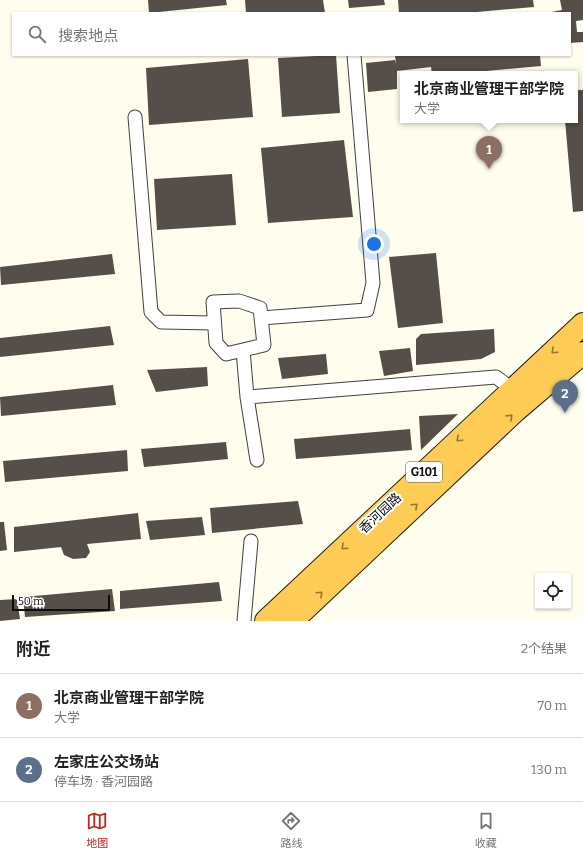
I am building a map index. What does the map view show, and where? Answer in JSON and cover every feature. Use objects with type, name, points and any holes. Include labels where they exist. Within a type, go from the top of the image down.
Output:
[{"type":"highway","name":"香河园路","points":[[266,621],[583,324]]},
{"type":"highway","name":"香河园路","points":[[292,621],[515,411],[583,354]]},
{"type":"street","points":[[262,318],[368,310],[373,283],[354,56]]},
{"type":"street","points":[[135,117],[151,312],[161,322],[214,323]]},
{"type":"street","points":[[239,301],[260,308],[262,318],[264,345],[226,354],[216,342],[213,302],[239,301]]},
{"type":"street","points":[[243,350],[257,460]]},
{"type":"street","points":[[248,397],[496,377],[512,389]]},
{"type":"street","points":[[244,621],[252,541]]},
{"type":"building","points":[[148,0],[226,0],[227,5],[159,12],[149,12]]},
{"type":"building","points":[[245,0],[323,0],[325,12],[246,12]]},
{"type":"building","points":[[348,0],[384,0],[385,5],[349,8]]},
{"type":"building","points":[[398,0],[533,0],[534,7],[477,12],[399,12]]},
{"type":"building","points":[[560,0],[583,0],[583,20],[576,21],[577,32],[583,32],[583,42],[571,43],[571,12],[551,12],[562,10]]},
{"type":"building","points":[[336,56],[340,113],[282,117],[278,58]]},
{"type":"building","points":[[395,56],[540,56],[541,66],[487,71],[432,71],[431,67],[397,71],[397,89],[368,92],[366,63],[395,60],[396,64]]},
{"type":"building","points":[[248,59],[253,117],[149,125],[146,68]]},
{"type":"building","points":[[578,90],[583,90],[583,211],[573,212],[565,123],[578,123]]},
{"type":"building","points":[[344,140],[353,217],[268,223],[261,148]]},
{"type":"building","points":[[232,174],[236,225],[157,230],[154,179]]},
{"type":"building","points":[[436,253],[443,323],[398,328],[389,257]]},
{"type":"building","points":[[112,254],[115,274],[1,285],[0,267]]},
{"type":"building","points":[[110,326],[114,345],[0,357],[0,338]]},
{"type":"building","points":[[494,329],[495,352],[481,359],[416,365],[416,339],[421,334]]},
{"type":"building","points":[[410,348],[413,371],[384,376],[379,351]]},
{"type":"building","points":[[326,354],[328,374],[282,379],[278,358]]},
{"type":"building","points":[[207,367],[208,386],[156,392],[147,370]]},
{"type":"building","points":[[113,385],[116,405],[1,416],[0,397]]},
{"type":"building","points":[[458,414],[421,450],[419,416]]},
{"type":"building","points":[[410,429],[412,450],[296,459],[294,439]]},
{"type":"building","points":[[226,442],[228,459],[144,467],[141,449]]},
{"type":"building","points":[[127,450],[128,471],[5,482],[3,461]]},
{"type":"building","points":[[298,501],[303,524],[212,533],[210,508]]},
{"type":"building","points":[[138,513],[141,539],[87,544],[90,552],[86,558],[73,559],[64,555],[61,547],[14,552],[14,527]]},
{"type":"building","points":[[202,517],[205,535],[150,540],[146,521]]},
{"type":"building","points":[[0,522],[4,522],[7,550],[0,551]]},
{"type":"building","points":[[219,582],[222,601],[120,609],[120,591]]},
{"type":"building","points":[[112,589],[115,611],[25,617],[23,597]]},
{"type":"building","points":[[17,599],[20,619],[0,621],[0,600]]},
{"type":"place","name":"北京商业管理干部学院","points":[[489,169]]},
{"type":"place","name":"左家庄公交场站","points":[[565,413]]}]
